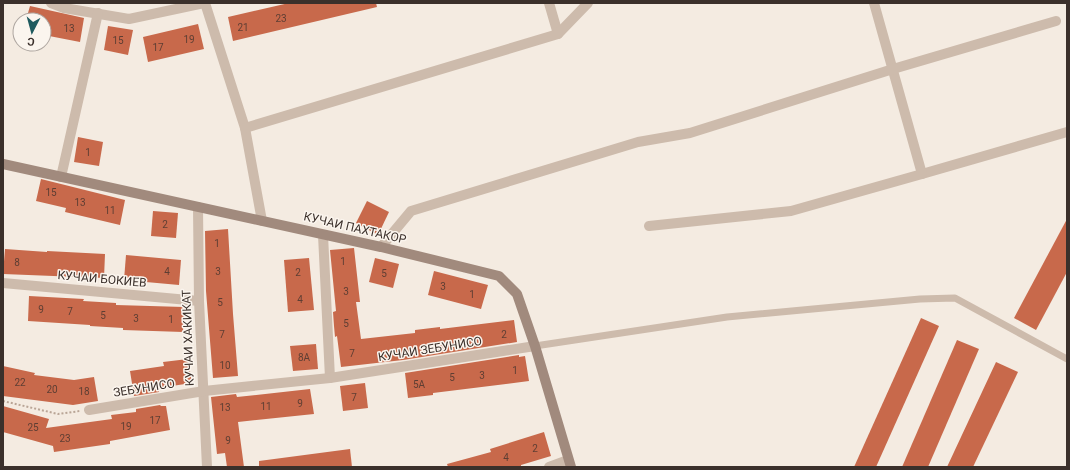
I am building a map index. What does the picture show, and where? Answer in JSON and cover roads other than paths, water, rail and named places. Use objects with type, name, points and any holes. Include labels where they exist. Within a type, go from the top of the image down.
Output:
[{"type":"main road","name":"КУЧАИ ПАХТАКОР","points":[[3,164],[381,247],[499,276],[517,294],[535,346],[569,464]]},
{"type":"street","points":[[54,3],[64,8],[129,19],[204,3],[246,128],[262,221]]},
{"type":"street","points":[[549,3],[558,34]]},
{"type":"street","points":[[246,128],[558,34],[588,3]]},
{"type":"street","points":[[874,3],[922,174]]},
{"type":"street","points":[[62,177],[98,13]]},
{"type":"street","points":[[381,247],[411,211],[638,142],[690,132],[893,68],[1056,21]]},
{"type":"street","points":[[649,226],[791,210],[1067,132]]},
{"type":"street","name":"КУЧАИ ХАКИКАТ","points":[[198,207],[199,301],[207,467]]},
{"type":"street","points":[[323,235],[330,378]]},
{"type":"street","name":"КУЧАИ БОКИЕВ","points":[[3,283],[199,301]]},
{"type":"street","name":"КУЧАИ ЗЕБУНИСО","points":[[204,391],[330,378],[535,346]]},
{"type":"street","name":"ЗЕБУНИСО","points":[[89,410],[204,391]]},
{"type":"street","points":[[549,467],[569,464]]},
{"type":"lane","points":[[535,346],[727,317],[920,299],[955,298],[1067,360]]}]
